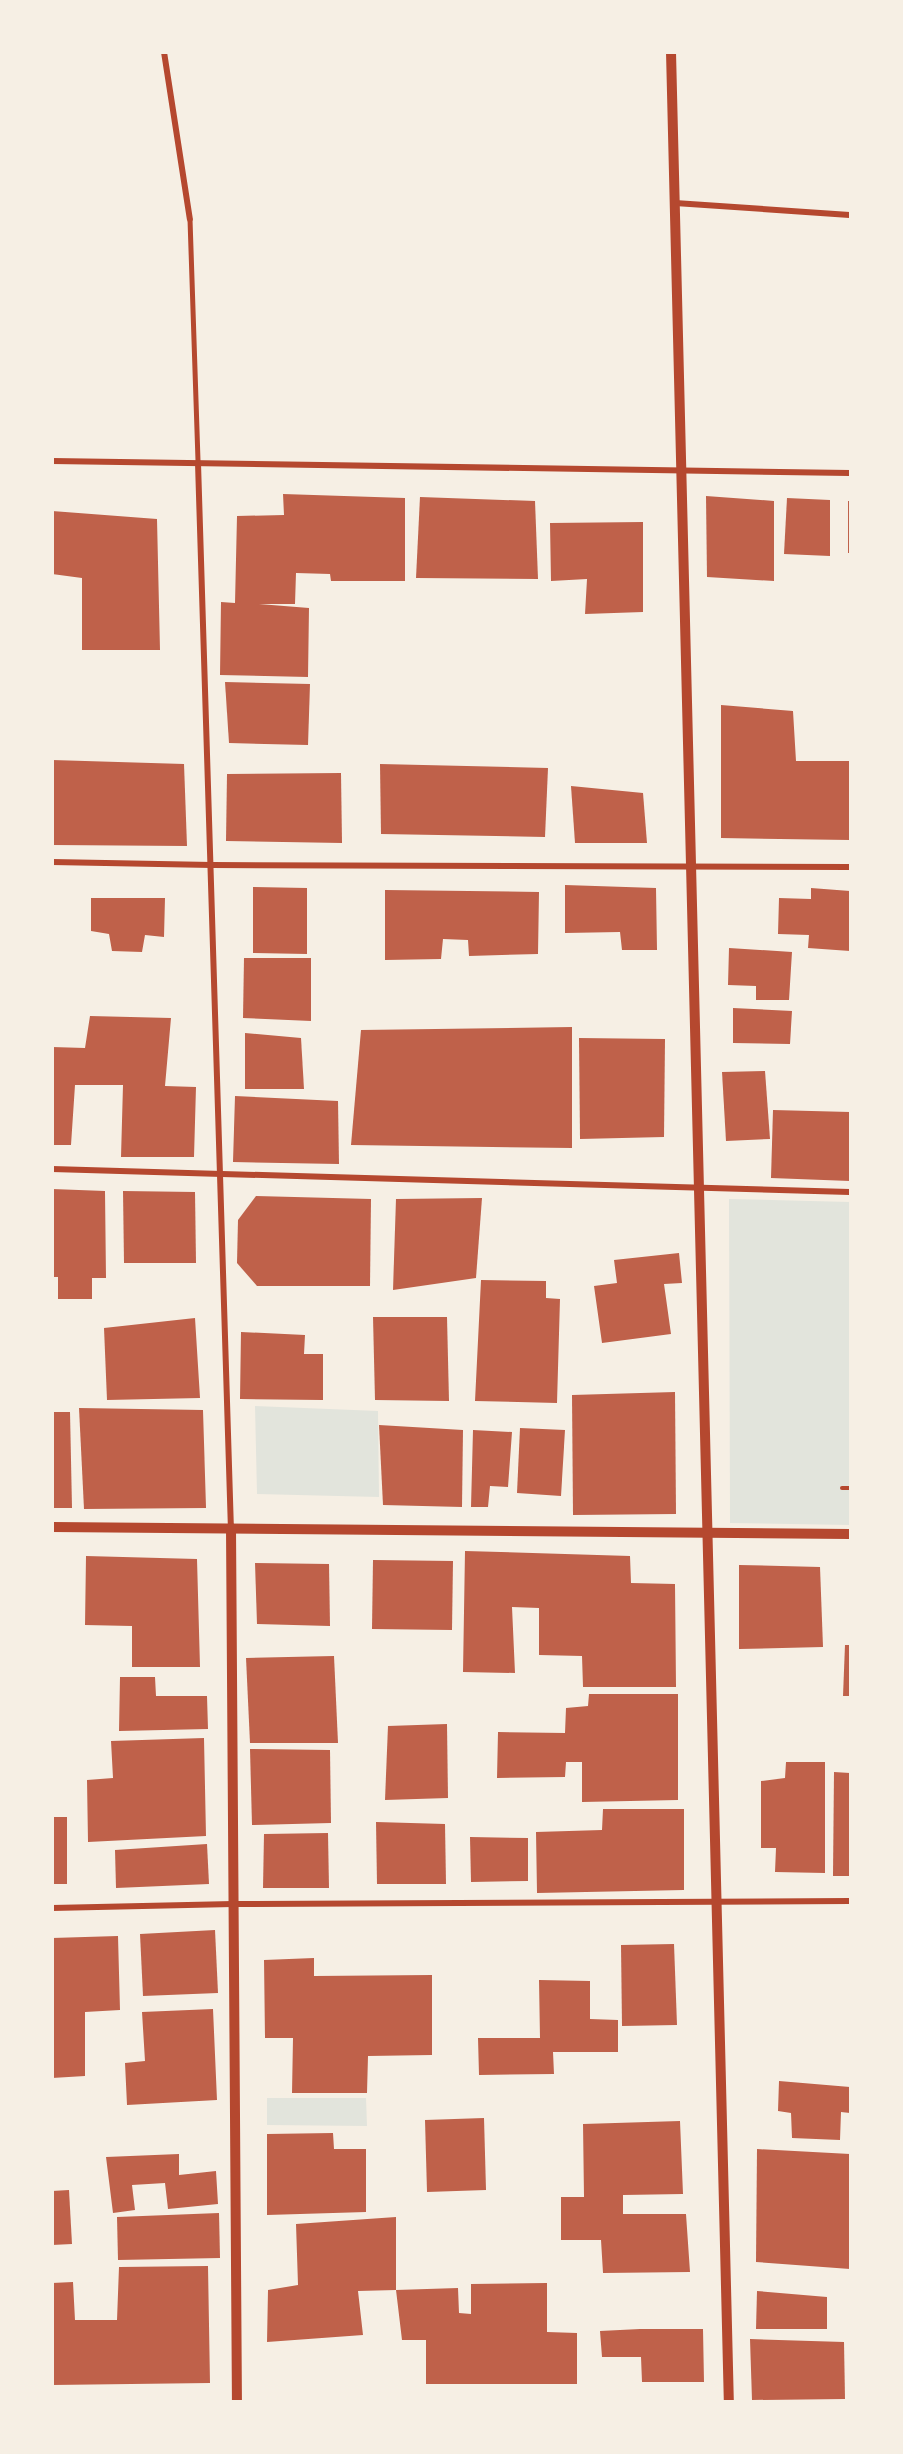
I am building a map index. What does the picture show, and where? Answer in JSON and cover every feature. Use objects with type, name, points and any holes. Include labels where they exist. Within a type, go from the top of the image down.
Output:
[{"type":"street","points":[[164,52],[190,219]]},
{"type":"street","points":[[671,52],[729,2402]]},
{"type":"street","points":[[674,202],[850,215]]},
{"type":"street","points":[[52,461],[850,473]]},
{"type":"street","points":[[198,463],[212,866],[218,1174],[231,1528],[237,2402]]},
{"type":"street","points":[[52,862],[212,866],[850,867]]},
{"type":"street","points":[[52,1169],[850,1192]]},
{"type":"street","points":[[52,1527],[850,1534]]},
{"type":"street","points":[[52,1908],[233,1904],[850,1901]]},
{"type":"lane","points":[[190,219],[198,463]]},
{"type":"path","points":[[842,1488],[850,1488]]},
{"type":"shaded area","points":[[729,1199],[850,1202],[850,1525],[730,1523]]},
{"type":"shaded area","points":[[255,1406],[378,1411],[379,1497],[257,1494]]},
{"type":"shaded area","points":[[267,2098],[366,2098],[367,2126],[267,2125]]},
{"type":"building","points":[[283,494],[405,498],[405,581],[331,581],[330,574],[296,573],[295,604],[259,604],[309,608],[308,677],[220,675],[221,602],[235,603],[237,516],[284,515]]},
{"type":"building","points":[[706,496],[774,501],[774,581],[707,577]]},
{"type":"building","points":[[420,497],[535,501],[538,579],[416,578]]},
{"type":"building","points":[[787,498],[830,500],[830,556],[784,554]]},
{"type":"building","points":[[848,501],[850,501],[850,553],[848,553]]},
{"type":"building","points":[[52,511],[157,519],[160,650],[82,650],[82,578],[52,574]]},
{"type":"building","points":[[643,522],[643,612],[585,614],[587,579],[551,581],[550,523]]},
{"type":"building","points":[[225,682],[310,684],[308,745],[229,743]]},
{"type":"building","points":[[721,705],[793,711],[796,761],[850,761],[850,840],[721,838]]},
{"type":"building","points":[[52,760],[184,764],[187,846],[52,845]]},
{"type":"building","points":[[380,764],[548,768],[545,837],[381,834]]},
{"type":"building","points":[[341,773],[342,843],[226,841],[227,774]]},
{"type":"building","points":[[571,786],[643,793],[647,843],[575,843]]},
{"type":"building","points":[[565,885],[656,888],[657,950],[622,950],[620,932],[565,933]]},
{"type":"building","points":[[253,887],[307,888],[307,954],[253,953]]},
{"type":"building","points":[[811,888],[850,891],[850,951],[808,948],[809,935],[778,934],[779,898],[811,899]]},
{"type":"building","points":[[385,890],[539,892],[538,954],[469,956],[468,940],[443,939],[441,959],[385,960]]},
{"type":"building","points":[[91,898],[165,898],[164,937],[145,935],[142,952],[112,951],[109,934],[91,931]]},
{"type":"building","points":[[729,948],[792,952],[789,1000],[756,1000],[756,986],[728,985]]},
{"type":"building","points":[[244,958],[311,958],[311,1021],[243,1018]]},
{"type":"building","points":[[733,1008],[792,1011],[790,1044],[733,1043]]},
{"type":"building","points":[[90,1016],[171,1018],[165,1086],[196,1087],[194,1157],[121,1157],[123,1085],[75,1085],[71,1145],[52,1145],[52,1047],[85,1048]]},
{"type":"building","points":[[572,1027],[572,1148],[351,1145],[361,1030]]},
{"type":"building","points":[[245,1033],[301,1038],[304,1089],[245,1089]]},
{"type":"building","points":[[579,1038],[665,1039],[664,1137],[580,1139]]},
{"type":"building","points":[[765,1071],[770,1139],[726,1141],[722,1072]]},
{"type":"building","points":[[235,1096],[338,1101],[339,1164],[233,1162]]},
{"type":"building","points":[[773,1110],[850,1112],[850,1181],[771,1178]]},
{"type":"building","points":[[52,1189],[105,1191],[106,1278],[92,1278],[92,1299],[58,1299],[58,1277],[52,1277]]},
{"type":"building","points":[[123,1191],[195,1192],[196,1263],[124,1263]]},
{"type":"building","points":[[256,1196],[371,1199],[370,1286],[257,1286],[237,1263],[238,1220]]},
{"type":"building","points":[[482,1198],[476,1278],[393,1290],[396,1199]]},
{"type":"building","points":[[679,1253],[682,1283],[664,1284],[671,1334],[602,1343],[594,1286],[617,1283],[614,1260]]},
{"type":"building","points":[[481,1280],[546,1281],[546,1298],[560,1299],[557,1403],[475,1401]]},
{"type":"building","points":[[373,1317],[447,1317],[449,1401],[375,1400]]},
{"type":"building","points":[[195,1318],[200,1398],[107,1400],[104,1328]]},
{"type":"building","points":[[241,1332],[305,1335],[304,1354],[323,1354],[323,1400],[240,1399]]},
{"type":"building","points":[[675,1392],[676,1514],[573,1515],[572,1395]]},
{"type":"building","points":[[79,1408],[203,1410],[206,1508],[84,1509]]},
{"type":"building","points":[[52,1412],[70,1412],[72,1508],[52,1508]]},
{"type":"building","points":[[379,1425],[463,1430],[462,1507],[383,1505]]},
{"type":"building","points":[[520,1428],[565,1430],[561,1496],[517,1493]]},
{"type":"building","points":[[473,1430],[512,1432],[508,1487],[490,1486],[488,1507],[471,1507]]},
{"type":"building","points":[[465,1551],[630,1556],[631,1583],[675,1584],[676,1687],[583,1687],[582,1656],[539,1655],[539,1608],[512,1607],[515,1673],[463,1672]]},
{"type":"building","points":[[86,1556],[197,1559],[200,1667],[132,1667],[132,1626],[85,1625]]},
{"type":"building","points":[[373,1560],[453,1561],[452,1630],[372,1629]]},
{"type":"building","points":[[255,1563],[329,1564],[330,1626],[257,1624]]},
{"type":"building","points":[[739,1565],[820,1567],[823,1647],[739,1649]]},
{"type":"building","points":[[845,1645],[850,1645],[850,1696],[843,1696]]},
{"type":"building","points":[[334,1656],[338,1743],[250,1743],[246,1658]]},
{"type":"building","points":[[120,1677],[155,1677],[156,1696],[207,1696],[208,1729],[119,1731]]},
{"type":"building","points":[[589,1694],[678,1694],[678,1800],[582,1802],[582,1762],[566,1762],[565,1777],[497,1778],[498,1732],[565,1733],[566,1708],[588,1706]]},
{"type":"building","points":[[447,1724],[448,1798],[385,1800],[388,1726]]},
{"type":"building","points":[[204,1738],[206,1836],[88,1842],[87,1780],[113,1778],[111,1741]]},
{"type":"building","points":[[250,1749],[330,1750],[331,1823],[252,1825]]},
{"type":"building","points":[[786,1762],[825,1762],[825,1873],[775,1872],[776,1848],[761,1848],[761,1781],[785,1778]]},
{"type":"building","points":[[834,1772],[850,1773],[850,1876],[833,1876]]},
{"type":"building","points":[[603,1809],[684,1809],[684,1890],[537,1893],[536,1832],[602,1830]]},
{"type":"building","points":[[52,1817],[67,1817],[67,1884],[52,1884]]},
{"type":"building","points":[[376,1822],[445,1824],[446,1884],[377,1884]]},
{"type":"building","points":[[328,1833],[329,1888],[263,1888],[264,1834]]},
{"type":"building","points":[[470,1837],[528,1838],[528,1881],[471,1882]]},
{"type":"building","points":[[207,1844],[209,1884],[116,1888],[115,1850]]},
{"type":"building","points":[[215,1930],[218,1993],[143,1996],[140,1934]]},
{"type":"building","points":[[118,1936],[120,2010],[85,2012],[85,2076],[52,2078],[52,1938]]},
{"type":"building","points":[[674,1944],[677,2025],[622,2026],[621,1945]]},
{"type":"building","points":[[314,1958],[314,1976],[432,1975],[432,2055],[368,2056],[367,2093],[292,2093],[293,2038],[265,2038],[264,1960]]},
{"type":"building","points":[[539,1980],[590,1981],[590,2019],[618,2020],[618,2052],[553,2052],[554,2074],[479,2075],[478,2038],[540,2038]]},
{"type":"building","points":[[213,2009],[217,2100],[127,2105],[125,2063],[145,2061],[142,2012]]},
{"type":"building","points":[[779,2081],[850,2087],[850,2113],[841,2112],[840,2140],[792,2138],[791,2113],[778,2111]]},
{"type":"building","points":[[484,2118],[486,2190],[427,2192],[425,2120]]},
{"type":"building","points":[[680,2121],[683,2194],[623,2195],[623,2214],[686,2214],[690,2272],[603,2273],[601,2240],[561,2240],[561,2197],[584,2197],[583,2124]]},
{"type":"building","points":[[333,2133],[334,2149],[366,2149],[366,2212],[267,2215],[267,2134]]},
{"type":"building","points":[[757,2149],[850,2154],[850,2269],[756,2262]]},
{"type":"building","points":[[179,2154],[179,2175],[216,2171],[218,2204],[168,2209],[165,2183],[132,2185],[135,2210],[113,2213],[106,2157]]},
{"type":"building","points":[[69,2190],[72,2244],[52,2245],[52,2191]]},
{"type":"building","points":[[219,2213],[220,2258],[118,2260],[117,2217]]},
{"type":"building","points":[[396,2217],[396,2290],[358,2291],[363,2335],[267,2342],[268,2290],[298,2285],[296,2224]]},
{"type":"building","points":[[208,2266],[210,2383],[52,2385],[52,2283],[73,2282],[75,2320],[117,2320],[119,2267]]},
{"type":"building","points":[[547,2283],[547,2332],[577,2333],[577,2384],[426,2384],[426,2340],[402,2340],[396,2290],[458,2288],[459,2313],[471,2314],[471,2284]]},
{"type":"building","points":[[757,2291],[827,2297],[827,2329],[756,2329]]},
{"type":"building","points":[[703,2329],[704,2382],[642,2382],[641,2357],[602,2357],[600,2331]]},
{"type":"building","points":[[750,2339],[844,2342],[845,2399],[752,2400]]}]
